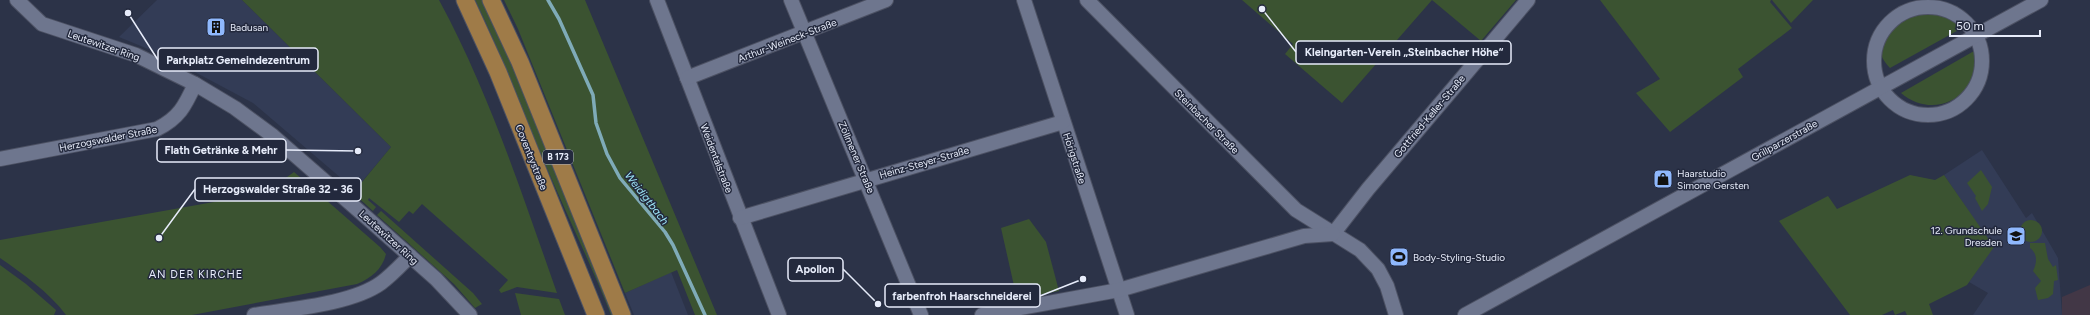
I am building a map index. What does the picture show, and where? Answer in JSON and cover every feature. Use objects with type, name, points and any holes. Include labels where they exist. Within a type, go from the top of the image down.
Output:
[{"type":"main road","name":"Coventrystraße","points":[[465,0],[498,72],[596,315]]},
{"type":"main road","name":"B 173","points":[[491,0],[520,62],[622,315]]},
{"type":"street","name":"Leutewitzer Ring","points":[[17,0],[42,24],[136,55],[195,84],[235,108],[273,136],[410,256],[436,279],[470,315]]},
{"type":"street","name":"Weidentalstraße","points":[[657,0],[740,218],[779,315]]},
{"type":"street","name":"Zöllmener Straße","points":[[791,0],[921,315]]},
{"type":"street","name":"Arthur-Weineck-Straße","points":[[687,78],[886,0]]},
{"type":"street","name":"Hörigstraße","points":[[1024,0],[1063,122],[1128,315]]},
{"type":"street","name":"Steinbacher Straße","points":[[1087,0],[1296,210],[1333,234],[1356,246],[1378,269],[1387,286],[1396,315]]},
{"type":"street","name":"Gottfried-Keller-Straße","points":[[1333,234],[1371,185],[1528,0]]},
{"type":"street","name":"Grillparzerstraße","points":[[1465,315],[2041,0]]},
{"type":"street","points":[[1931,6],[1956,14],[1966,21],[1976,35],[1983,58],[1980,80],[1971,97],[1950,111],[1935,115],[1914,114],[1898,106],[1881,87],[1876,78],[1874,64],[1875,50],[1881,33],[1893,19],[1913,8],[1931,6]]},
{"type":"street","name":"Herzogswalder Straße","points":[[0,159],[157,129],[171,122],[185,106],[195,84]]},
{"type":"street","name":"Heinz-Steyer-Straße","points":[[740,218],[1063,122]]},
{"type":"street","points":[[982,315],[1119,290],[1304,236],[1333,234]]},
{"type":"street","points":[[254,315],[324,302],[366,292],[382,283],[410,256]]},
{"type":"shaded area","points":[[157,0],[242,0],[391,147],[355,190],[253,103],[163,55],[119,37]]},
{"type":"shaded area","name":"12. Grundschule Dresden","points":[[1982,150],[2026,218],[2032,213],[2058,258],[2062,315],[1973,315],[1988,293],[1969,282],[1993,247],[1944,175]]},
{"type":"shaded area","points":[[671,272],[688,315],[634,315],[625,293]]},
{"type":"shaded area","points":[[2090,285],[2090,315],[2062,315],[2062,297]]},
{"type":"green space","points":[[242,0],[439,0],[474,71],[504,144],[557,293],[517,287],[501,293],[499,290],[508,280],[422,204],[413,214],[409,211],[399,222],[369,198],[368,200],[376,207],[373,211],[353,193],[391,147]]},
{"type":"green space","points":[[475,0],[484,0],[495,22],[615,315],[611,315]]},
{"type":"green space","points":[[504,0],[585,0],[717,315],[695,315],[677,270],[625,293],[518,29]]},
{"type":"green space","points":[[1242,0],[1432,0],[1342,103],[1285,54],[1293,44]]},
{"type":"green space","points":[[1432,0],[1516,0],[1481,41]]},
{"type":"green space","points":[[1600,0],[1771,0],[1770,2],[1792,28],[1738,69],[1743,77],[1670,132],[1636,93],[1660,79]]},
{"type":"green space","points":[[1772,0],[1813,0],[1791,23]]},
{"type":"green space","points":[[1931,11],[1949,16],[1964,27],[1890,68],[1882,57],[1880,47],[1883,38],[1889,30],[1898,23],[1920,13]]},
{"type":"green space","points":[[1974,51],[1977,52],[1976,67],[1972,81],[1964,92],[1953,100],[1941,104],[1928,105],[1914,101],[1901,93]]},
{"type":"green space","points":[[1981,170],[1992,187],[1988,204],[1982,211],[1975,198],[1976,196],[1967,183]]},
{"type":"green space","points":[[294,172],[380,247],[386,254],[379,269],[367,279],[357,284],[192,315],[66,315],[44,291],[0,258],[0,240],[265,193]]},
{"type":"green space","points":[[1910,175],[1935,180],[1944,175],[1994,247],[1967,285],[1929,304],[1933,315],[1907,315],[1905,311],[1895,315],[1893,310],[1882,315],[1850,315],[1779,221],[1828,196],[1837,209]]},
{"type":"green space","points":[[381,211],[473,293],[482,304],[475,308],[454,284],[377,215]]},
{"type":"green space","points":[[1029,219],[1046,242],[1059,291],[1017,299],[1001,228]]},
{"type":"green space","points":[[2031,220],[2039,223],[2042,231],[2039,239],[2031,242],[2023,239],[2020,231],[2023,223]]},
{"type":"green space","points":[[2030,243],[2045,243],[2048,259],[2053,267],[2056,265],[2058,280],[2054,281],[2053,294],[2048,298],[2038,300],[2035,288],[2041,281],[2033,271],[2036,256],[2030,248]]},
{"type":"green space","points":[[0,265],[26,284],[56,310],[54,315],[0,315]]},
{"type":"green space","points":[[515,293],[559,299],[565,315],[521,315]]},
{"type":"waterway","name":"Weidigtbach","points":[[548,0],[559,19],[593,95],[596,123],[607,154],[620,178],[665,232],[673,245],[705,315]]},
{"type":"place","name":"Kleingarten-Verein „Steinbacher Höhe“","points":[[1262,9]]},
{"type":"place","name":"Parkplatz Gemeindezentrum","points":[[128,13]]},
{"type":"place","name":"Badusan","points":[[216,27]]},
{"type":"place","name":"Flath Getränke & Mehr","points":[[358,151]]},
{"type":"place","name":"Haarstudio Simone Gersten","points":[[1663,179]]},
{"type":"place","name":"12. Grundschule Dresden","points":[[2016,236]]},
{"type":"place","name":"Herzogswalder Straße 32 - 36","points":[[159,238]]},
{"type":"place","name":"Body-Styling-Studio","points":[[1399,257]]},
{"type":"place","name":"farbenfroh Haarschneiderei","points":[[1083,279]]},
{"type":"place","name":"Apollon","points":[[878,304]]},
{"type":"district","name":"AN DER KIRCHE","points":[[196,274]]}]
